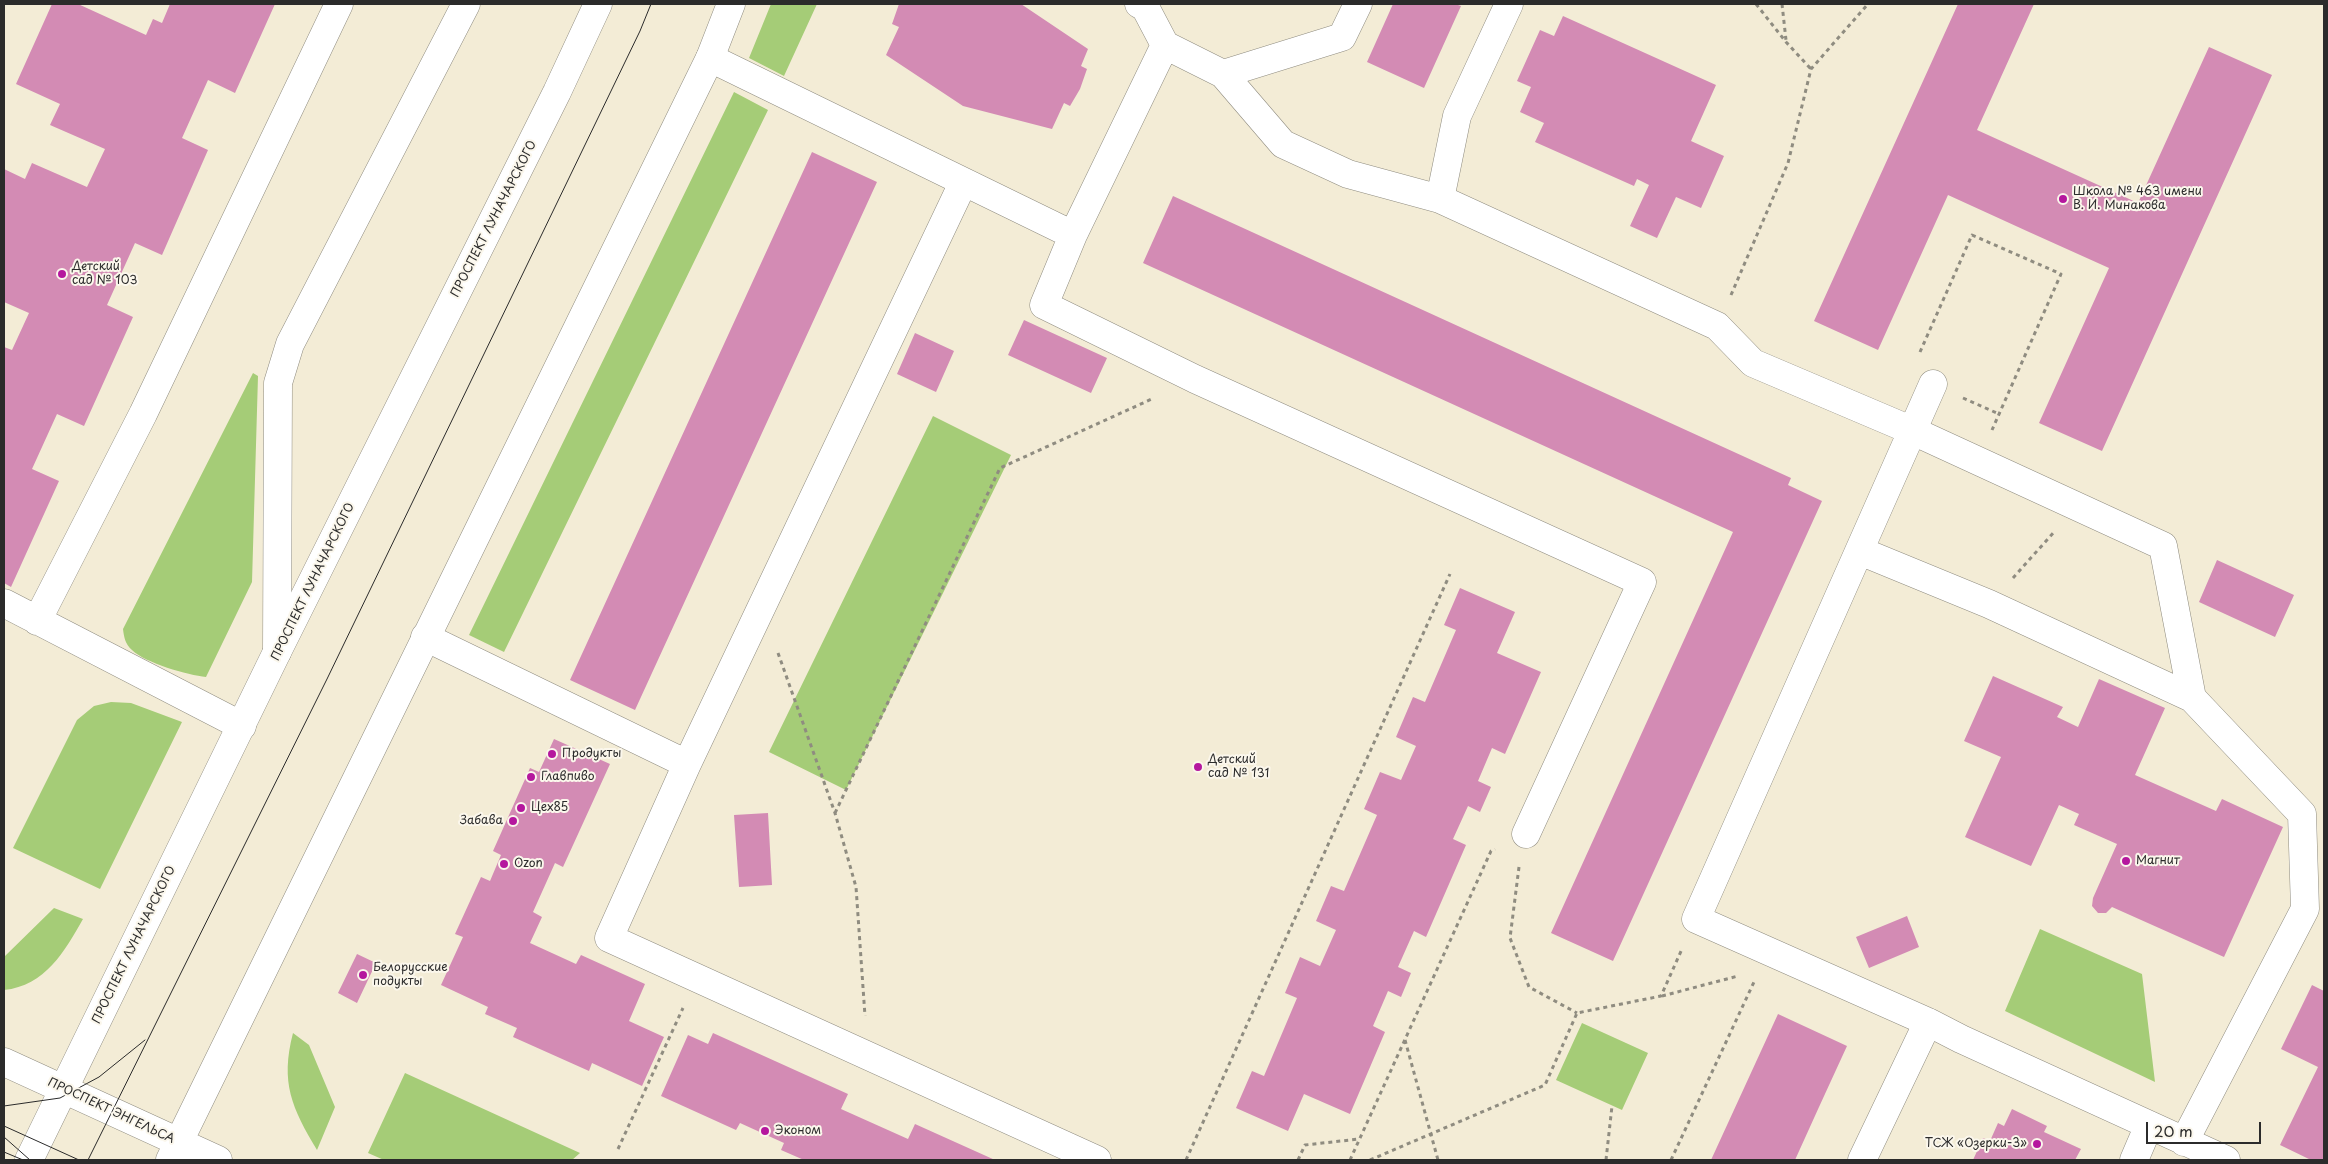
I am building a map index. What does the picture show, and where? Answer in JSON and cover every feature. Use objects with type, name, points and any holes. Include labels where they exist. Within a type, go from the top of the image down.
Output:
[{"type":"main road","points":[[37,621],[143,414],[339,4]]},
{"type":"main road","points":[[277,652],[278,383],[290,344],[466,4]]},
{"type":"main road","name":"ПРОСПЕКТ ЛУНАЧАРСКОГО","points":[[28,1160],[65,1089],[144,922],[277,652],[553,101],[598,4]]},
{"type":"main road","points":[[175,1151],[710,58],[731,4]]},
{"type":"main road","points":[[1139,4],[1145,7],[1165,45],[1223,74],[1283,144],[1348,174],[1440,199],[1717,326],[1753,363],[1913,431],[2163,546],[2192,698]]},
{"type":"main road","points":[[1223,74],[1342,37],[1358,4]]},
{"type":"main road","points":[[1440,199],[1457,116],[1509,4]]},
{"type":"main road","points":[[1165,45],[1073,235],[1044,306],[1195,379],[1642,582],[1526,834]]},
{"type":"main road","points":[[710,58],[1073,235]]},
{"type":"main road","points":[[963,183],[687,764],[609,938],[1097,1160]]},
{"type":"main road","points":[[1933,384],[1696,919],[1765,961],[1928,1022],[1961,1039],[2226,1160]]},
{"type":"main road","points":[[1860,551],[1989,604],[2192,698],[2302,814],[2314,913],[2184,1142]]},
{"type":"main road","points":[[4,603],[242,726]]},
{"type":"main road","points":[[425,637],[687,764]]},
{"type":"main road","points":[[1862,1160],[1928,1022]]},
{"type":"main road","name":"ПРОСПЕКТ ЭНГЕЛЬСА","points":[[4,1062],[65,1089],[175,1151],[218,1160]]},
{"type":"main road","points":[[2134,1160],[2149,1125]]},
{"type":"path","points":[[1756,4],[1786,42],[1812,69]]},
{"type":"path","points":[[1782,4],[1786,42]]},
{"type":"path","points":[[1717,326],[1788,163],[1812,69],[1868,4]]},
{"type":"path","points":[[1979,461],[2061,274],[1972,235],[1911,374],[1999,414]]},
{"type":"path","points":[[835,813],[1000,468],[1195,379]]},
{"type":"path","points":[[1989,604],[2078,506]]},
{"type":"path","points":[[1186,1160],[1450,574]]},
{"type":"path","points":[[761,608],[835,813],[856,887],[868,1056]]},
{"type":"path","points":[[1526,834],[1510,938],[1529,986],[1577,1013],[1661,996],[1765,961]]},
{"type":"path","points":[[1350,1160],[1491,851],[1526,834]]},
{"type":"path","points":[[1661,996],[1696,919]]},
{"type":"path","points":[[1670,1160],[1765,961]]},
{"type":"path","points":[[618,1149],[697,978]]},
{"type":"path","points":[[1370,1160],[1545,1085],[1577,1013]]},
{"type":"path","points":[[1405,1039],[1438,1160]]},
{"type":"path","points":[[1606,1160],[1612,1106]]},
{"type":"path","points":[[1298,1160],[1305,1145],[1360,1139]]},
{"type":"green space","points":[[771,4],[817,4],[784,76],[749,58]]},
{"type":"green space","points":[[734,92],[768,110],[504,652],[469,635]]},
{"type":"green space","points":[[253,373],[258,376],[252,582],[206,677],[198,676],[167,668],[138,655],[128,645],[124,638],[123,629]]},
{"type":"green space","points":[[933,416],[1011,455],[846,790],[769,752]]},
{"type":"green space","points":[[111,702],[131,703],[182,722],[100,889],[13,848],[77,720],[94,706]]},
{"type":"green space","points":[[54,908],[83,919],[69,943],[52,965],[31,982],[4,990],[4,957]]},
{"type":"green space","points":[[2040,929],[2142,974],[2155,1082],[2005,1011]]},
{"type":"green space","points":[[1582,1023],[1648,1053],[1622,1110],[1556,1080]]},
{"type":"green space","points":[[293,1033],[309,1045],[335,1107],[317,1150],[295,1108],[288,1081],[289,1051]]},
{"type":"green space","points":[[405,1073],[580,1153],[572,1160],[384,1160],[368,1153]]},
{"type":"building","name":"Детский сад № 103","points":[[52,4],[78,4],[146,35],[153,19],[162,23],[170,4],[275,4],[235,93],[208,80],[182,138],[208,150],[162,255],[135,243],[107,305],[133,317],[84,426],[57,414],[32,469],[59,481],[11,587],[4,583],[4,347],[12,350],[29,313],[4,302],[4,169],[25,179],[32,163],[87,187],[105,149],[50,125],[60,104],[16,84]]},
{"type":"building","points":[[899,4],[1021,4],[1088,49],[1081,66],[1087,69],[1080,89],[1070,106],[1064,103],[1052,129],[963,106],[886,55],[899,27],[892,24]]},
{"type":"building","points":[[1393,4],[1455,4],[1461,6],[1424,88],[1367,62]]},
{"type":"building","points":[[1958,4],[2034,4],[1977,130],[2138,203],[2209,47],[2272,75],[2102,451],[2039,423],[2109,268],[1948,195],[1878,350],[1814,321]]},
{"type":"building","points":[[1563,16],[1716,85],[1691,141],[1724,156],[1701,208],[1676,197],[1657,238],[1630,226],[1649,185],[1637,179],[1634,186],[1535,142],[1544,123],[1520,112],[1531,87],[1517,81],[1540,30],[1554,36]]},
{"type":"building","points":[[812,152],[877,182],[635,710],[570,680]]},
{"type":"building","points":[[1173,196],[1791,478],[1788,485],[1822,501],[1613,961],[1551,933],[1733,532],[1143,263]]},
{"type":"building","points":[[1024,320],[1107,358],[1091,393],[1008,355]]},
{"type":"building","points":[[915,333],[954,351],[936,392],[897,374]]},
{"type":"building","points":[[2217,560],[2294,595],[2275,637],[2199,602]]},
{"type":"building","points":[[1460,588],[1515,612],[1497,653],[1541,672],[1505,754],[1492,748],[1478,781],[1491,787],[1480,812],[1468,806],[1453,839],[1466,845],[1426,937],[1414,931],[1398,967],[1411,973],[1401,997],[1388,991],[1373,1026],[1385,1032],[1350,1114],[1304,1094],[1288,1131],[1236,1108],[1252,1071],[1264,1076],[1297,998],[1285,993],[1300,957],[1320,966],[1336,930],[1316,921],[1331,886],[1344,891],[1377,815],[1364,809],[1380,772],[1401,780],[1416,746],[1396,737],[1413,697],[1425,702],[1456,630],[1444,625]]},
{"type":"building","points":[[1993,676],[2063,707],[2057,717],[2078,727],[2099,679],[2165,708],[2135,775],[2216,811],[2222,799],[2283,827],[2224,957],[2112,907],[2106,913],[2098,913],[2092,906],[2093,898],[2117,844],[2074,825],[2079,814],[2059,805],[2031,866],[1965,837],[2001,757],[1964,741]]},
{"type":"building","points":[[554,739],[610,764],[563,867],[555,863],[533,912],[542,917],[530,943],[576,964],[581,955],[645,984],[629,1021],[664,1037],[642,1086],[592,1063],[589,1071],[513,1037],[517,1028],[485,1014],[488,1007],[441,985],[463,937],[455,934],[481,877],[490,881],[501,855],[493,851],[530,768],[539,772]]},
{"type":"building","points":[[768,813],[772,885],[739,887],[734,815]]},
{"type":"building","points":[[1907,916],[1919,947],[1869,968],[1856,937]]},
{"type":"building","points":[[357,954],[376,963],[357,1003],[338,993]]},
{"type":"building","points":[[2312,985],[2324,991],[2324,1160],[2311,1160],[2280,1145],[2318,1067],[2281,1049]]},
{"type":"building","points":[[1778,1014],[1847,1046],[1795,1160],[1711,1160]]},
{"type":"building","points":[[713,1033],[848,1094],[841,1109],[908,1139],[915,1124],[995,1160],[804,1160],[781,1150],[784,1143],[740,1123],[736,1130],[661,1096],[688,1035],[708,1044]]},
{"type":"building","points":[[2012,1109],[2047,1126],[2044,1132],[2081,1149],[2075,1160],[1973,1160],[1983,1138],[1990,1141],[1998,1123],[2004,1126]]},
{"type":"tram line","points":[[88,1160],[327,679],[640,31],[651,4]]},
{"type":"tram line","points":[[4,1106],[60,1098],[99,1077],[145,1040]]},
{"type":"tram line","points":[[4,1126],[79,1160]]},
{"type":"tram line","points":[[4,1137],[30,1160]]},
{"type":"tram line","points":[[4,1152],[23,1160]]},
{"type":"place","name":"Школа № 463 имени В. И. Минакова","points":[[2063,199]]},
{"type":"place","name":"Детский сад № 103","points":[[62,274]]},
{"type":"place","name":"Продукты","points":[[552,754]]},
{"type":"place","name":"Детский сад № 131","points":[[1198,767]]},
{"type":"place","name":"Главпиво","points":[[531,777]]},
{"type":"place","name":"Цех85","points":[[521,808]]},
{"type":"place","name":"Забава","points":[[513,821]]},
{"type":"place","name":"Магнит","points":[[2126,861]]},
{"type":"place","name":"Ozon","points":[[504,864]]},
{"type":"place","name":"Белорусские подукты","points":[[363,975]]},
{"type":"place","name":"Эконом","points":[[765,1131]]},
{"type":"place","name":"ТСЖ «Озерки-3»","points":[[2037,1144]]}]
